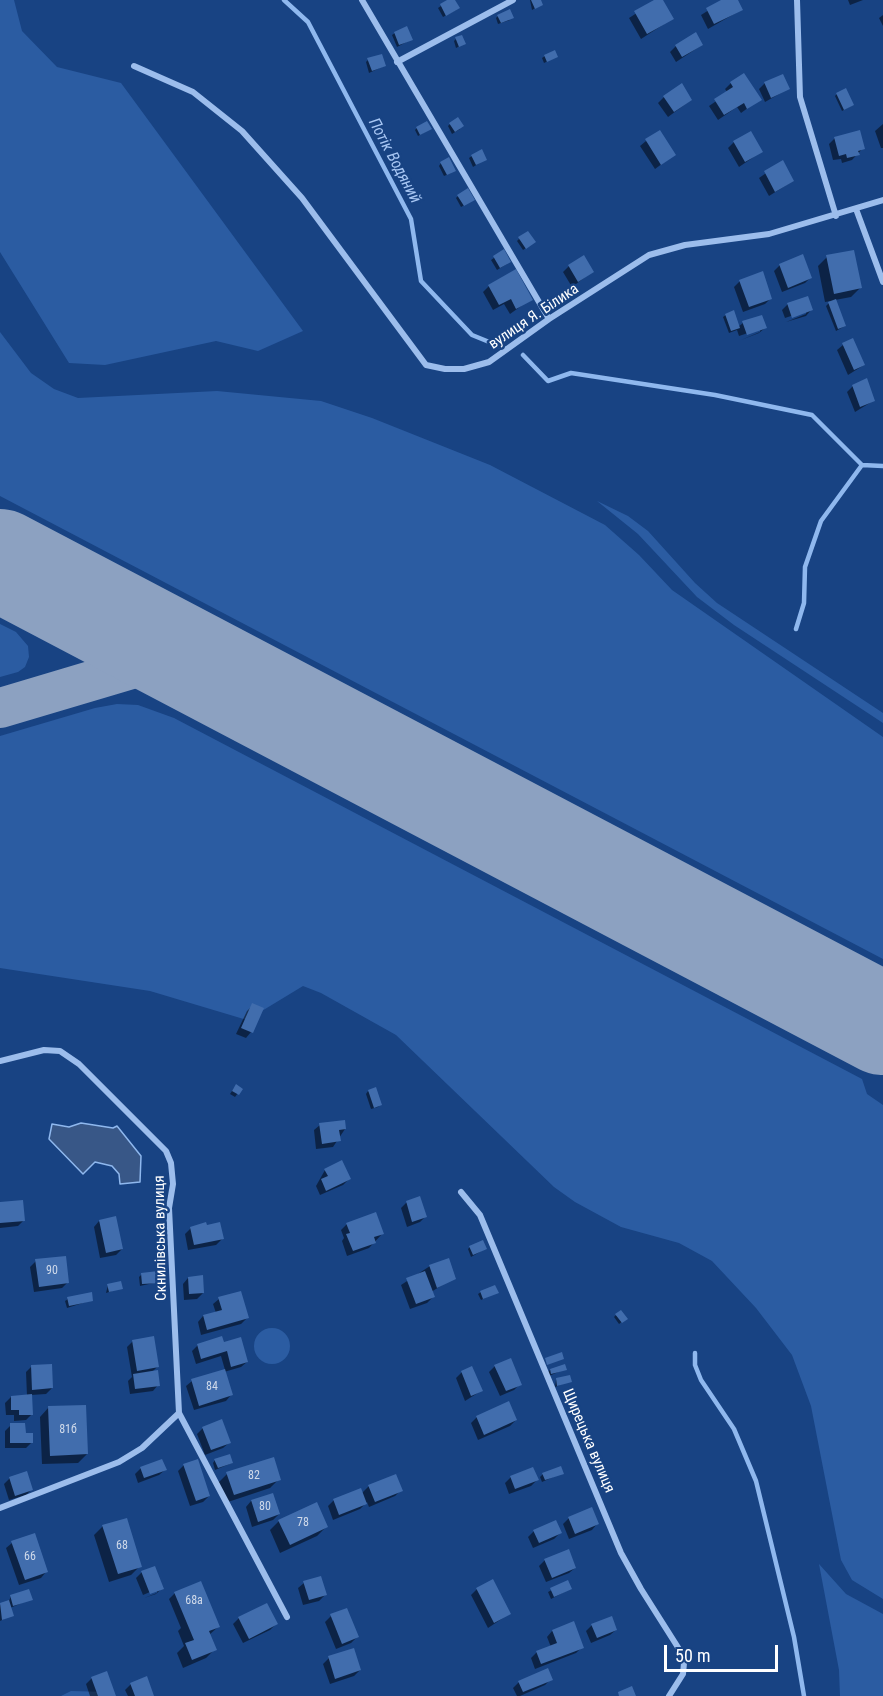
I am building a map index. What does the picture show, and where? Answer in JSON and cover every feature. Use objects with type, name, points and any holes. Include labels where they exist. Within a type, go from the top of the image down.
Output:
[{"type":"street","points":[[362,0],[549,319]]},
{"type":"street","points":[[397,62],[513,0]]},
{"type":"street","points":[[797,0],[800,97],[836,216]]},
{"type":"street","name":"вулиця Я. Білика","points":[[134,66],[193,92],[242,131],[302,198],[426,365],[464,369],[489,362],[549,319],[649,255],[685,245],[769,234],[836,216],[883,200]]},
{"type":"street","points":[[856,209],[883,282]]},
{"type":"street","name":"Скнилівська вулиця","points":[[0,1061],[44,1050],[60,1051],[79,1064],[166,1151],[171,1163],[173,1184],[169,1208],[179,1413],[287,1617]]},
{"type":"street","name":"Щирецька вулиця","points":[[461,1192],[480,1215],[621,1553],[640,1589],[679,1649],[684,1663],[683,1674],[669,1696]]},
{"type":"street","points":[[0,1508],[119,1462],[142,1448],[179,1413]]},
{"type":"shaded area","points":[[0,0],[14,0],[22,31],[57,67],[121,83],[303,331],[258,351],[216,341],[105,365],[69,363],[0,252]]},
{"type":"shaded area","points":[[0,332],[31,373],[54,389],[78,398],[217,391],[321,401],[372,418],[490,465],[605,525],[639,555],[672,590],[883,737],[883,959],[0,496]]},
{"type":"shaded area","points":[[597,501],[628,516],[648,531],[695,583],[717,603],[883,713],[883,723],[734,625],[697,597],[638,534]]},
{"type":"shaded area","points":[[0,624],[16,632],[28,646],[29,657],[25,667],[18,672],[0,677]]},
{"type":"shaded area","points":[[117,704],[138,705],[174,718],[862,1079],[867,1094],[883,1105],[883,1599],[852,1580],[841,1560],[811,1406],[792,1355],[756,1308],[712,1261],[679,1243],[621,1227],[575,1202],[554,1187],[396,1035],[321,993],[303,986],[247,1020],[150,991],[0,968],[0,736],[95,708]]},
{"type":"shaded area","points":[[81,1123],[113,1128],[117,1126],[141,1156],[140,1182],[120,1184],[119,1174],[112,1166],[95,1162],[83,1174],[49,1139],[52,1124],[69,1127]]},
{"type":"shaded area","points":[[272,1328],[284,1334],[290,1346],[284,1358],[272,1364],[260,1358],[254,1346],[260,1334]]},
{"type":"shaded area","points":[[819,1564],[846,1594],[883,1614],[883,1696],[840,1696],[839,1670]]},
{"type":"shaded area","points":[[71,1691],[108,1692],[110,1696],[61,1696]]},
{"type":"building","points":[[447,0],[455,0],[460,8],[446,16],[440,4]]},
{"type":"building","points":[[531,0],[541,0],[543,5],[535,9]]},
{"type":"building","points":[[654,0],[663,0],[674,19],[647,34],[634,11]]},
{"type":"building","points":[[721,0],[738,0],[743,10],[714,24],[706,8]]},
{"type":"building","points":[[510,9],[514,18],[501,23],[497,15]]},
{"type":"building","points":[[407,26],[413,40],[399,45],[394,32]]},
{"type":"building","points":[[696,32],[703,45],[682,57],[675,45]]},
{"type":"building","points":[[462,35],[466,44],[459,47],[455,37]]},
{"type":"building","points":[[555,50],[558,57],[547,62],[544,55]]},
{"type":"building","points":[[382,54],[386,66],[372,71],[367,58]]},
{"type":"building","points":[[744,73],[762,100],[747,109],[744,103],[724,115],[714,99],[733,87],[730,82]]},
{"type":"building","points":[[783,74],[790,89],[771,98],[764,82]]},
{"type":"building","points":[[682,83],[692,100],[674,112],[663,96]]},
{"type":"building","points":[[846,88],[854,105],[844,110],[836,93]]},
{"type":"building","points":[[458,117],[464,126],[455,132],[449,123]]},
{"type":"building","points":[[427,121],[432,129],[420,135],[416,127]]},
{"type":"building","points":[[660,130],[676,155],[661,165],[645,139]]},
{"type":"building","points":[[860,130],[865,149],[858,151],[860,155],[847,158],[846,154],[839,156],[834,137]]},
{"type":"building","points":[[751,131],[763,152],[745,162],[733,141]]},
{"type":"building","points":[[482,149],[487,160],[476,165],[471,155]]},
{"type":"building","points":[[449,157],[456,171],[447,175],[440,162]]},
{"type":"building","points":[[783,160],[794,181],[775,192],[764,171]]},
{"type":"building","points":[[468,188],[475,200],[464,206],[457,195]]},
{"type":"building","points":[[528,231],[536,242],[526,249],[518,237]]},
{"type":"building","points":[[504,249],[511,262],[500,268],[493,256]]},
{"type":"building","points":[[854,250],[862,288],[834,294],[826,255]]},
{"type":"building","points":[[803,254],[812,278],[788,288],[779,264]]},
{"type":"building","points":[[584,255],[594,272],[578,282],[568,265]]},
{"type":"building","points":[[516,269],[533,300],[516,309],[511,299],[499,305],[488,285]]},
{"type":"building","points":[[763,271],[772,299],[749,307],[739,280]]},
{"type":"building","points":[[808,296],[813,310],[792,318],[787,303]]},
{"type":"building","points":[[836,299],[846,326],[838,329],[828,302]]},
{"type":"building","points":[[734,310],[740,328],[731,331],[725,314]]},
{"type":"building","points":[[762,315],[767,328],[747,335],[742,321]]},
{"type":"building","points":[[853,338],[865,365],[854,370],[842,343]]},
{"type":"building","points":[[867,378],[875,401],[860,407],[852,385]]},
{"type":"building","points":[[252,1003],[264,1008],[253,1033],[241,1028]]},
{"type":"building","points":[[236,1084],[243,1089],[239,1095],[232,1091]]},
{"type":"building","points":[[376,1087],[382,1105],[374,1108],[368,1090]]},
{"type":"building","points":[[345,1120],[346,1129],[339,1130],[341,1141],[322,1144],[319,1123]]},
{"type":"building","points":[[342,1160],[351,1179],[326,1191],[321,1179],[328,1176],[324,1169]]},
{"type":"building","points":[[420,1196],[427,1217],[412,1222],[406,1201]]},
{"type":"building","points":[[23,1200],[25,1221],[0,1223],[0,1202]]},
{"type":"building","points":[[376,1212],[384,1234],[374,1237],[376,1243],[353,1251],[346,1234],[350,1233],[346,1223]]},
{"type":"building","points":[[116,1216],[123,1249],[106,1253],[99,1220]]},
{"type":"building","points":[[206,1222],[207,1225],[220,1222],[224,1239],[194,1245],[190,1227]]},
{"type":"building","points":[[483,1240],[487,1249],[473,1255],[469,1246]]},
{"type":"building","points":[[66,1256],[69,1283],[39,1287],[35,1259]]},
{"type":"building","points":[[449,1258],[456,1279],[437,1288],[429,1265]]},
{"type":"building","points":[[158,1271],[160,1283],[142,1284],[141,1273]]},
{"type":"building","points":[[425,1271],[435,1297],[416,1304],[406,1278]]},
{"type":"building","points":[[203,1275],[204,1293],[189,1294],[188,1277]]},
{"type":"building","points":[[121,1281],[123,1289],[109,1292],[107,1284]]},
{"type":"building","points":[[495,1285],[499,1293],[483,1299],[480,1291]]},
{"type":"building","points":[[241,1291],[249,1318],[207,1330],[203,1315],[222,1310],[218,1297]]},
{"type":"building","points":[[92,1292],[93,1301],[69,1306],[67,1297]]},
{"type":"building","points":[[621,1310],[628,1319],[622,1323],[615,1314]]},
{"type":"building","points":[[154,1336],[159,1367],[137,1371],[132,1340]]},
{"type":"building","points":[[222,1336],[224,1342],[241,1337],[248,1362],[231,1367],[227,1351],[201,1359],[197,1344]]},
{"type":"building","points":[[562,1352],[564,1359],[547,1365],[545,1358]]},
{"type":"building","points":[[511,1358],[522,1385],[506,1391],[494,1365]]},
{"type":"building","points":[[52,1364],[53,1388],[32,1390],[31,1365]]},
{"type":"building","points":[[565,1364],[567,1370],[551,1374],[550,1369]]},
{"type":"building","points":[[472,1366],[483,1391],[471,1396],[461,1371]]},
{"type":"building","points":[[225,1369],[233,1395],[199,1406],[191,1379]]},
{"type":"building","points":[[158,1370],[160,1386],[135,1389],[133,1374]]},
{"type":"building","points":[[570,1375],[572,1382],[557,1386],[556,1378]]},
{"type":"building","points":[[32,1394],[33,1415],[19,1415],[19,1410],[11,1410],[11,1396]]},
{"type":"building","points":[[509,1401],[517,1420],[484,1435],[476,1416]]},
{"type":"building","points":[[86,1405],[88,1454],[50,1456],[48,1406]]},
{"type":"building","points":[[222,1419],[231,1443],[211,1450],[202,1427]]},
{"type":"building","points":[[10,1423],[25,1423],[26,1433],[33,1433],[33,1443],[10,1443]]},
{"type":"building","points":[[230,1454],[233,1463],[218,1468],[214,1459]]},
{"type":"building","points":[[274,1457],[281,1480],[234,1495],[226,1472]]},
{"type":"building","points":[[162,1459],[167,1470],[144,1478],[140,1467]]},
{"type":"building","points":[[198,1459],[210,1496],[196,1501],[183,1464]]},
{"type":"building","points":[[561,1466],[564,1474],[545,1480],[542,1473]]},
{"type":"building","points":[[533,1467],[539,1480],[515,1489],[510,1476]]},
{"type":"building","points":[[27,1471],[33,1490],[15,1496],[9,1477]]},
{"type":"building","points":[[396,1474],[403,1491],[375,1502],[368,1485]]},
{"type":"building","points":[[361,1488],[367,1504],[339,1515],[333,1499]]},
{"type":"building","points":[[273,1493],[280,1514],[258,1522],[251,1500]]},
{"type":"building","points":[[317,1502],[328,1527],[290,1545],[278,1520]]},
{"type":"building","points":[[592,1507],[599,1524],[575,1534],[568,1517]]},
{"type":"building","points":[[127,1518],[142,1567],[118,1574],[102,1525]]},
{"type":"building","points":[[556,1520],[562,1533],[539,1543],[533,1530]]},
{"type":"building","points":[[35,1533],[48,1572],[25,1580],[11,1541]]},
{"type":"building","points":[[569,1549],[576,1568],[552,1578],[544,1559]]},
{"type":"building","points":[[155,1566],[164,1589],[150,1594],[141,1571]]},
{"type":"building","points":[[321,1576],[327,1595],[309,1600],[303,1581]]},
{"type":"building","points":[[493,1579],[511,1614],[494,1623],[476,1588]]},
{"type":"building","points":[[568,1580],[572,1589],[554,1597],[550,1588]]},
{"type":"building","points":[[201,1581],[220,1627],[209,1631],[217,1650],[192,1660],[185,1643],[194,1640],[174,1592]]},
{"type":"building","points":[[29,1589],[33,1600],[13,1606],[10,1595]]},
{"type":"building","points":[[9,1600],[14,1616],[2,1620],[0,1603]]},
{"type":"building","points":[[267,1603],[278,1624],[249,1639],[238,1617]]},
{"type":"building","points":[[347,1608],[359,1637],[342,1644],[330,1614]]},
{"type":"building","points":[[612,1616],[617,1630],[597,1638],[591,1624]]},
{"type":"building","points":[[574,1621],[584,1648],[541,1664],[536,1651],[557,1643],[552,1630]]},
{"type":"building","points":[[354,1648],[361,1670],[335,1679],[328,1656]]},
{"type":"building","points":[[548,1668],[553,1680],[523,1692],[518,1681]]},
{"type":"building","points":[[107,1671],[116,1696],[98,1696],[91,1677]]},
{"type":"building","points":[[147,1676],[154,1696],[135,1696],[130,1683]]},
{"type":"building","points":[[632,1686],[636,1696],[619,1696],[618,1692]]},
{"type":"waterway","name":"Потік Водяний","points":[[284,0],[308,22],[411,219],[421,281],[472,335],[504,348]]},
{"type":"waterway","name":"Потік Водяний","points":[[523,355],[548,381],[571,373],[715,395],[812,415],[862,465],[883,466]]},
{"type":"waterway","points":[[796,629],[804,603],[805,567],[821,521],[862,465]]},
{"type":"waterway","points":[[695,1353],[695,1365],[701,1380],[734,1429],[756,1481],[794,1637],[804,1696]]},
{"type":"taxiway","points":[[0,708],[148,664],[192,666],[243,687]]},
{"type":"runway","points":[[0,560],[883,1024]]}]
